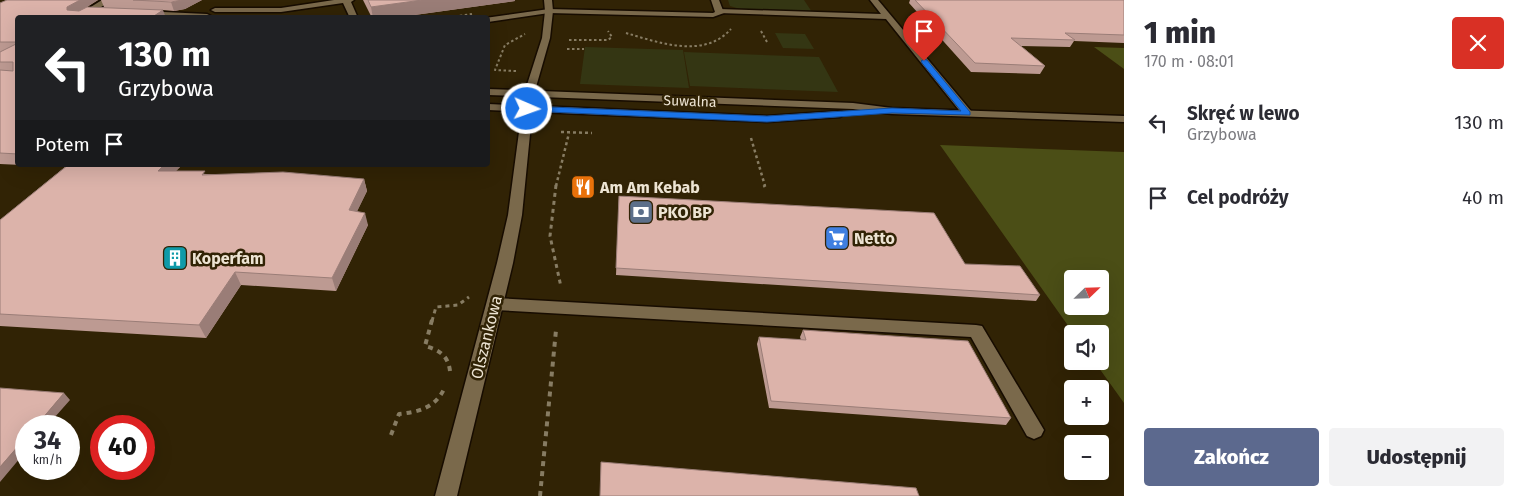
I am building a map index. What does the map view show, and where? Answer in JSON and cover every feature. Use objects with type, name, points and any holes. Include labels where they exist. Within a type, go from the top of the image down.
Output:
[{"type":"street","points":[[83,15],[108,0]]},
{"type":"street","points":[[208,15],[232,0]]},
{"type":"street","points":[[216,10],[281,10],[350,0]]},
{"type":"street","points":[[529,94],[546,38],[549,11],[548,0]]},
{"type":"street","points":[[715,0],[719,11]]},
{"type":"street","points":[[874,0],[967,113]]},
{"type":"street","points":[[346,1],[353,15]]},
{"type":"street","points":[[89,11],[108,12]]},
{"type":"street","points":[[490,19],[549,11],[710,15],[718,14],[719,11],[888,17]]},
{"type":"street","points":[[138,13],[172,15]]},
{"type":"street","name":"Suwalna","points":[[490,92],[1124,119]]},
{"type":"street","name":"Olszankowa","points":[[446,496],[495,304],[515,215],[529,94]]},
{"type":"street","name":"Suwalna","points":[[490,107],[767,119],[892,110]]},
{"type":"street","points":[[495,304],[976,331],[1034,430]]},
{"type":"path","points":[[520,71],[495,70],[505,45],[524,35],[529,21],[522,14]]},
{"type":"path","points":[[569,40],[606,40],[612,37],[604,27]]},
{"type":"path","points":[[622,32],[662,43],[697,46],[719,42],[726,38],[733,28]]},
{"type":"path","points":[[567,49],[584,49]]},
{"type":"path","points":[[754,149],[765,187]]},
{"type":"path","points":[[391,435],[398,414],[424,409],[442,397],[450,372],[450,364],[446,355],[437,349],[425,346],[430,327],[436,307],[450,307],[464,303],[468,299],[471,289]]},
{"type":"green space","points":[[728,0],[804,0],[812,12],[740,9],[730,6]]},
{"type":"green space","points":[[775,33],[805,34],[814,49],[783,48]]},
{"type":"green space","points":[[585,47],[683,50],[689,88],[580,84]]},
{"type":"green space","points":[[684,52],[819,57],[838,92],[690,86]]},
{"type":"shaded area","points":[[1094,47],[1124,48],[1124,69]]},
{"type":"shaded area","points":[[940,145],[1124,152],[1124,403],[1100,370],[1109,370],[1109,325],[1068,325]]},
{"type":"building","points":[[7,0],[80,0],[67,7],[67,10],[79,11],[87,7],[163,10],[156,15],[15,15],[15,42],[0,42],[0,3]]},
{"type":"building","points":[[133,0],[182,0],[171,2]]},
{"type":"building","points":[[368,0],[422,0],[371,7]]},
{"type":"building","points":[[915,0],[1124,0],[1124,35],[1065,33],[1075,40],[1011,38],[1045,66],[975,63]]},
{"type":"building","points":[[15,44],[15,154],[0,153],[0,70],[13,71],[13,62],[0,62],[0,52]]},
{"type":"building","name":"Koperfam","points":[[66,167],[162,167],[158,171],[205,171],[202,175],[283,172],[364,179],[349,210],[365,213],[332,278],[235,272],[199,325],[0,314],[0,220]]},
{"type":"building","points":[[619,196],[934,213],[965,264],[1020,266],[1040,295],[616,268]]},
{"type":"building","points":[[803,330],[968,341],[1011,418],[771,401],[759,337],[806,340]]},
{"type":"building","points":[[0,388],[64,393],[45,415],[15,415],[15,450],[0,467]]},
{"type":"building","points":[[601,462],[916,488],[919,496],[600,496]]},
{"type":"place","name":"Am Am Kebab","points":[[583,187]]},
{"type":"place","name":"PKO BP","points":[[641,212]]},
{"type":"place","name":"Netto","points":[[837,238]]},
{"type":"place","name":"Koperfam","points":[[175,258]]},
{"type":"route","points":[[527,109],[767,119],[892,110],[967,113],[924,61]]}]
